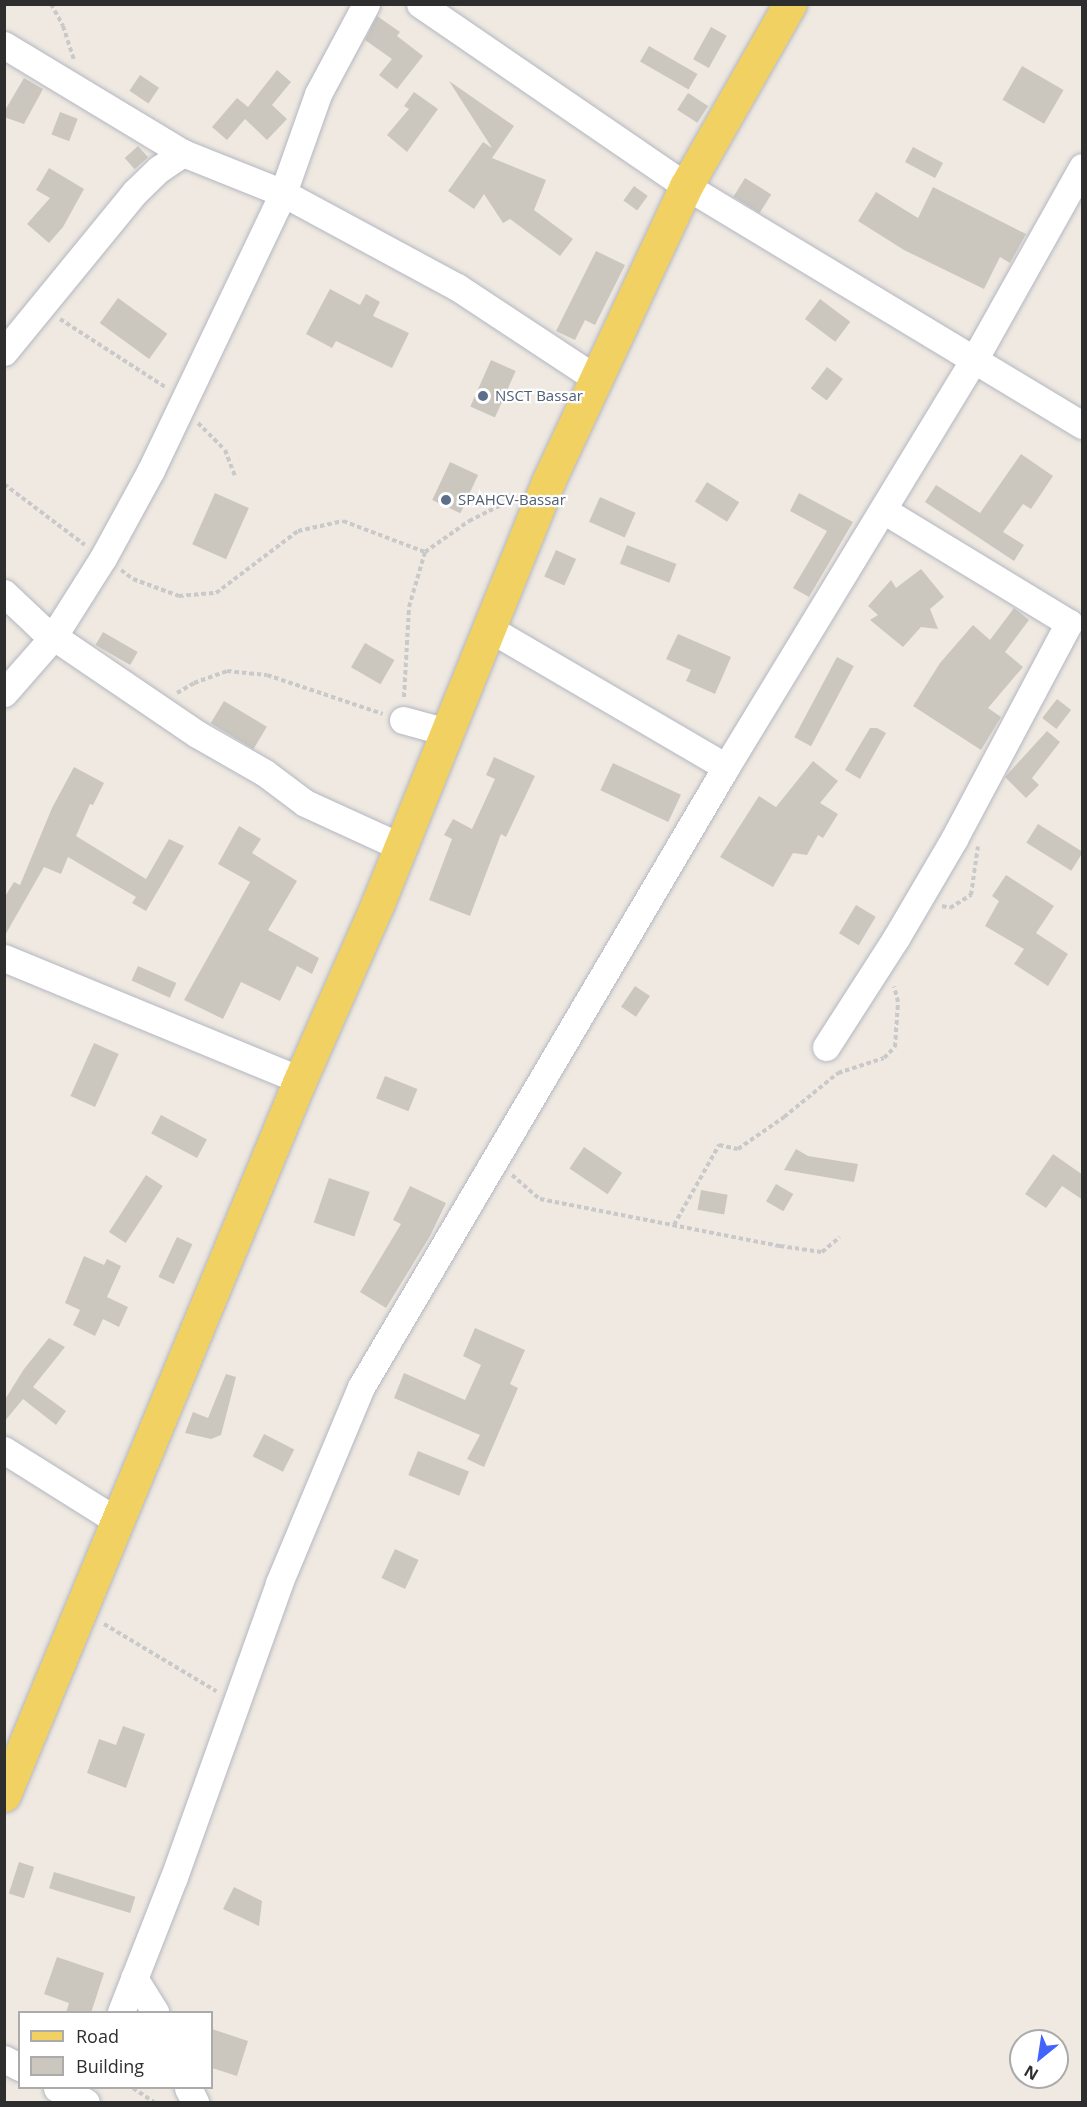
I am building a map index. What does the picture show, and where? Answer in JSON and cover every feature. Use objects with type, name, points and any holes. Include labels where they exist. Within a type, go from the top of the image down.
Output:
[{"type":"main road","points":[[4,1795],[300,1080],[401,847],[548,482],[686,186],[790,4]]},
{"type":"street","points":[[4,693],[53,637],[103,558],[151,470],[180,404],[207,354],[283,193],[318,94],[366,4]]},
{"type":"street","points":[[420,4],[686,186],[1083,425]]},
{"type":"street","points":[[4,45],[183,153],[283,193],[458,287],[595,378]]},
{"type":"street","points":[[4,352],[135,192],[159,169],[183,153]]},
{"type":"street","points":[[122,2011],[174,1877],[279,1583],[361,1386],[726,767],[975,358],[1079,180]]},
{"type":"street","points":[[826,1047],[896,938],[1076,625],[883,510]]},
{"type":"street","points":[[4,593],[53,637],[197,734],[265,772],[305,803],[401,847]]},
{"type":"street","points":[[490,629],[726,767]]},
{"type":"street","points":[[403,720],[447,732]]},
{"type":"street","points":[[4,958],[300,1080]]},
{"type":"street","points":[[4,1450],[117,1521]]},
{"type":"street","points":[[134,1978],[154,2011]]},
{"type":"street","points":[[4,2059],[18,2066]]},
{"type":"street","points":[[59,2089],[86,2103]]},
{"type":"street","points":[[188,2089],[195,2103]]},
{"type":"path","points":[[51,4],[63,26],[82,91]]},
{"type":"path","points":[[42,307],[167,388],[225,450],[235,476]]},
{"type":"path","points":[[156,707],[194,682],[227,671],[267,675],[403,720],[409,608],[425,552],[469,521],[548,482]]},
{"type":"path","points":[[4,484],[133,579],[179,596],[216,593],[298,531],[343,520],[425,552]]},
{"type":"path","points":[[674,1225],[718,1145],[738,1149],[784,1117],[838,1073],[884,1058],[895,1047],[898,1002],[894,982]]},
{"type":"path","points":[[496,1160],[540,1199],[780,1246],[822,1252],[840,1237]]},
{"type":"path","points":[[80,1610],[175,1669],[235,1701]]},
{"type":"path","points":[[134,2089],[154,2103]]},
{"type":"building","points":[[377,16],[400,32],[397,36],[423,56],[397,89],[379,75],[392,59],[365,40]]},
{"type":"building","points":[[711,27],[727,36],[709,68],[693,59]]},
{"type":"building","points":[[649,46],[697,74],[688,90],[640,62]]},
{"type":"building","points":[[1022,66],[1064,90],[1044,124],[1002,100]]},
{"type":"building","points":[[277,70],[291,82],[272,105],[287,119],[267,140],[245,119],[227,140],[212,127],[237,98],[248,107]]},
{"type":"building","points":[[140,75],[159,88],[148,104],[129,91]]},
{"type":"building","points":[[24,78],[43,89],[24,124],[4,117],[4,112]]},
{"type":"building","points":[[449,81],[514,126],[492,158],[546,180],[534,210],[573,239],[560,256],[510,219],[503,223],[484,194],[474,209],[448,191],[483,142],[492,148]]},
{"type":"building","points":[[414,92],[438,109],[407,152],[387,135],[409,109],[404,106]]},
{"type":"building","points":[[688,93],[708,106],[697,123],[677,110]]},
{"type":"building","points":[[60,112],[78,119],[69,141],[51,134]]},
{"type":"building","points":[[138,146],[148,157],[135,169],[125,158]]},
{"type":"building","points":[[913,147],[943,163],[935,178],[905,162]]},
{"type":"building","points":[[49,168],[84,189],[63,227],[49,243],[27,224],[50,198],[36,190]]},
{"type":"building","points":[[745,178],[771,194],[760,213],[733,197]]},
{"type":"building","points":[[634,186],[648,196],[637,211],[623,201]]},
{"type":"building","points":[[933,187],[1026,234],[1010,263],[1000,257],[984,289],[904,250],[858,221],[876,192],[918,218]]},
{"type":"building","points":[[596,251],[625,265],[595,325],[585,320],[575,340],[556,331]]},
{"type":"building","points":[[330,289],[360,305],[366,294],[380,302],[373,316],[409,333],[392,368],[336,341],[332,348],[306,334]]},
{"type":"building","points":[[118,298],[167,334],[149,359],[100,323]]},
{"type":"building","points":[[820,299],[850,322],[835,342],[805,319]]},
{"type":"building","points":[[491,360],[516,371],[495,418],[470,407]]},
{"type":"building","points":[[827,367],[843,379],[827,401],[811,389]]},
{"type":"building","points":[[1021,454],[1053,476],[1031,509],[1023,504],[1003,532],[1024,545],[1014,561],[925,502],[936,485],[980,513]]},
{"type":"building","points":[[450,462],[478,475],[460,513],[432,500]]},
{"type":"building","points":[[707,482],[739,502],[727,522],[695,502]]},
{"type":"building","points":[[215,493],[249,508],[226,559],[192,544]]},
{"type":"building","points":[[799,493],[853,522],[809,597],[793,588],[827,531],[790,511]]},
{"type":"building","points":[[600,497],[636,513],[625,538],[589,522]]},
{"type":"building","points":[[627,545],[676,564],[669,583],[620,564]]},
{"type":"building","points":[[556,550],[576,559],[564,585],[544,576]]},
{"type":"building","points":[[921,569],[944,597],[930,609],[938,629],[921,627],[903,647],[870,620],[878,615],[868,606],[891,580],[896,588]]},
{"type":"building","points":[[1014,608],[1029,620],[1005,652],[1023,667],[988,708],[1001,717],[981,750],[913,706],[940,663],[973,625],[990,640]]},
{"type":"building","points":[[103,632],[138,652],[130,665],[95,645]]},
{"type":"building","points":[[678,634],[731,657],[715,694],[686,681],[691,670],[666,659]]},
{"type":"building","points":[[365,643],[394,660],[380,684],[351,667]]},
{"type":"building","points":[[837,657],[854,666],[811,746],[794,737]]},
{"type":"building","points":[[1057,699],[1071,710],[1056,729],[1042,718]]},
{"type":"building","points":[[224,701],[267,727],[253,749],[211,723]]},
{"type":"building","points":[[870,728],[877,728],[886,733],[860,779],[845,770]]},
{"type":"building","points":[[1047,731],[1060,742],[1032,778],[1039,785],[1026,798],[1005,777]]},
{"type":"building","points":[[494,757],[535,776],[506,837],[501,834],[470,916],[429,900],[452,839],[444,835],[453,819],[472,829],[495,779],[486,775]]},
{"type":"building","points":[[813,761],[838,781],[820,803],[838,814],[823,838],[818,835],[807,855],[793,853],[773,887],[720,857],[759,796],[776,807]]},
{"type":"building","points":[[613,763],[681,795],[668,822],[600,790]]},
{"type":"building","points":[[74,767],[104,783],[93,805],[90,804],[76,836],[146,879],[169,839],[184,846],[146,911],[132,903],[136,897],[68,857],[61,874],[44,867],[4,937],[4,898],[14,882],[20,885],[52,808]]},
{"type":"building","points":[[1038,824],[1082,851],[1071,871],[1026,843]]},
{"type":"building","points":[[239,826],[261,839],[252,853],[297,881],[268,930],[319,958],[312,974],[297,966],[280,1001],[241,982],[223,1019],[184,1000],[250,882],[218,864]]},
{"type":"building","points":[[1006,875],[1054,906],[1036,933],[1068,954],[1048,986],[1014,964],[1024,949],[985,926],[999,901],[992,896]]},
{"type":"building","points":[[856,905],[876,917],[859,945],[839,933]]},
{"type":"building","points":[[138,966],[176,983],[170,998],[131,981]]},
{"type":"building","points":[[635,986],[650,996],[636,1017],[621,1007]]},
{"type":"building","points":[[94,1043],[119,1054],[95,1107],[70,1096]]},
{"type":"building","points":[[385,1076],[417,1089],[408,1111],[376,1098]]},
{"type":"building","points":[[161,1115],[207,1139],[197,1158],[151,1134]]},
{"type":"building","points":[[584,1147],[622,1173],[608,1194],[569,1169]]},
{"type":"building","points":[[796,1149],[808,1156],[858,1164],[854,1182],[784,1170]]},
{"type":"building","points":[[1053,1154],[1083,1175],[1083,1200],[1062,1186],[1046,1208],[1025,1194]]},
{"type":"building","points":[[146,1175],[163,1186],[126,1243],[109,1232]]},
{"type":"building","points":[[329,1178],[370,1192],[354,1236],[314,1222]]},
{"type":"building","points":[[776,1184],[793,1194],[783,1211],[766,1201]]},
{"type":"building","points":[[410,1186],[446,1203],[430,1236],[386,1308],[360,1292],[401,1224],[393,1220]]},
{"type":"building","points":[[701,1190],[728,1195],[724,1214],[698,1210]]},
{"type":"building","points":[[177,1237],[192,1244],[174,1284],[158,1277]]},
{"type":"building","points":[[84,1256],[104,1265],[107,1259],[121,1266],[107,1297],[128,1307],[119,1327],[103,1319],[95,1336],[73,1325],[80,1310],[65,1303]]},
{"type":"building","points":[[475,1328],[525,1350],[510,1384],[518,1388],[484,1467],[467,1459],[480,1435],[394,1398],[404,1373],[465,1400],[481,1365],[463,1356]]},
{"type":"building","points":[[49,1338],[65,1347],[33,1387],[66,1411],[56,1425],[23,1399],[4,1422],[4,1401],[24,1369]]},
{"type":"building","points":[[226,1374],[236,1377],[221,1435],[211,1439],[185,1433],[193,1412],[208,1418]]},
{"type":"building","points":[[264,1434],[294,1449],[283,1472],[253,1456]]},
{"type":"building","points":[[418,1451],[469,1472],[459,1496],[408,1475]]},
{"type":"building","points":[[395,1549],[419,1560],[405,1589],[381,1578]]},
{"type":"building","points":[[123,1726],[145,1734],[126,1788],[87,1773],[99,1739],[116,1745]]},
{"type":"building","points":[[19,1862],[34,1867],[24,1898],[9,1893]]},
{"type":"building","points":[[54,1872],[135,1897],[130,1913],[49,1888]]},
{"type":"building","points":[[234,1887],[262,1901],[259,1926],[223,1909]]},
{"type":"building","points":[[57,1957],[104,1973],[92,2011],[67,2011],[69,2003],[44,1994]]},
{"type":"building","points":[[213,2029],[248,2041],[237,2076],[213,2068]]},
{"type":"place","name":"NSCT Bassar","points":[[483,396]]},
{"type":"place","name":"SPAHCV-Bassar","points":[[446,500]]}]
